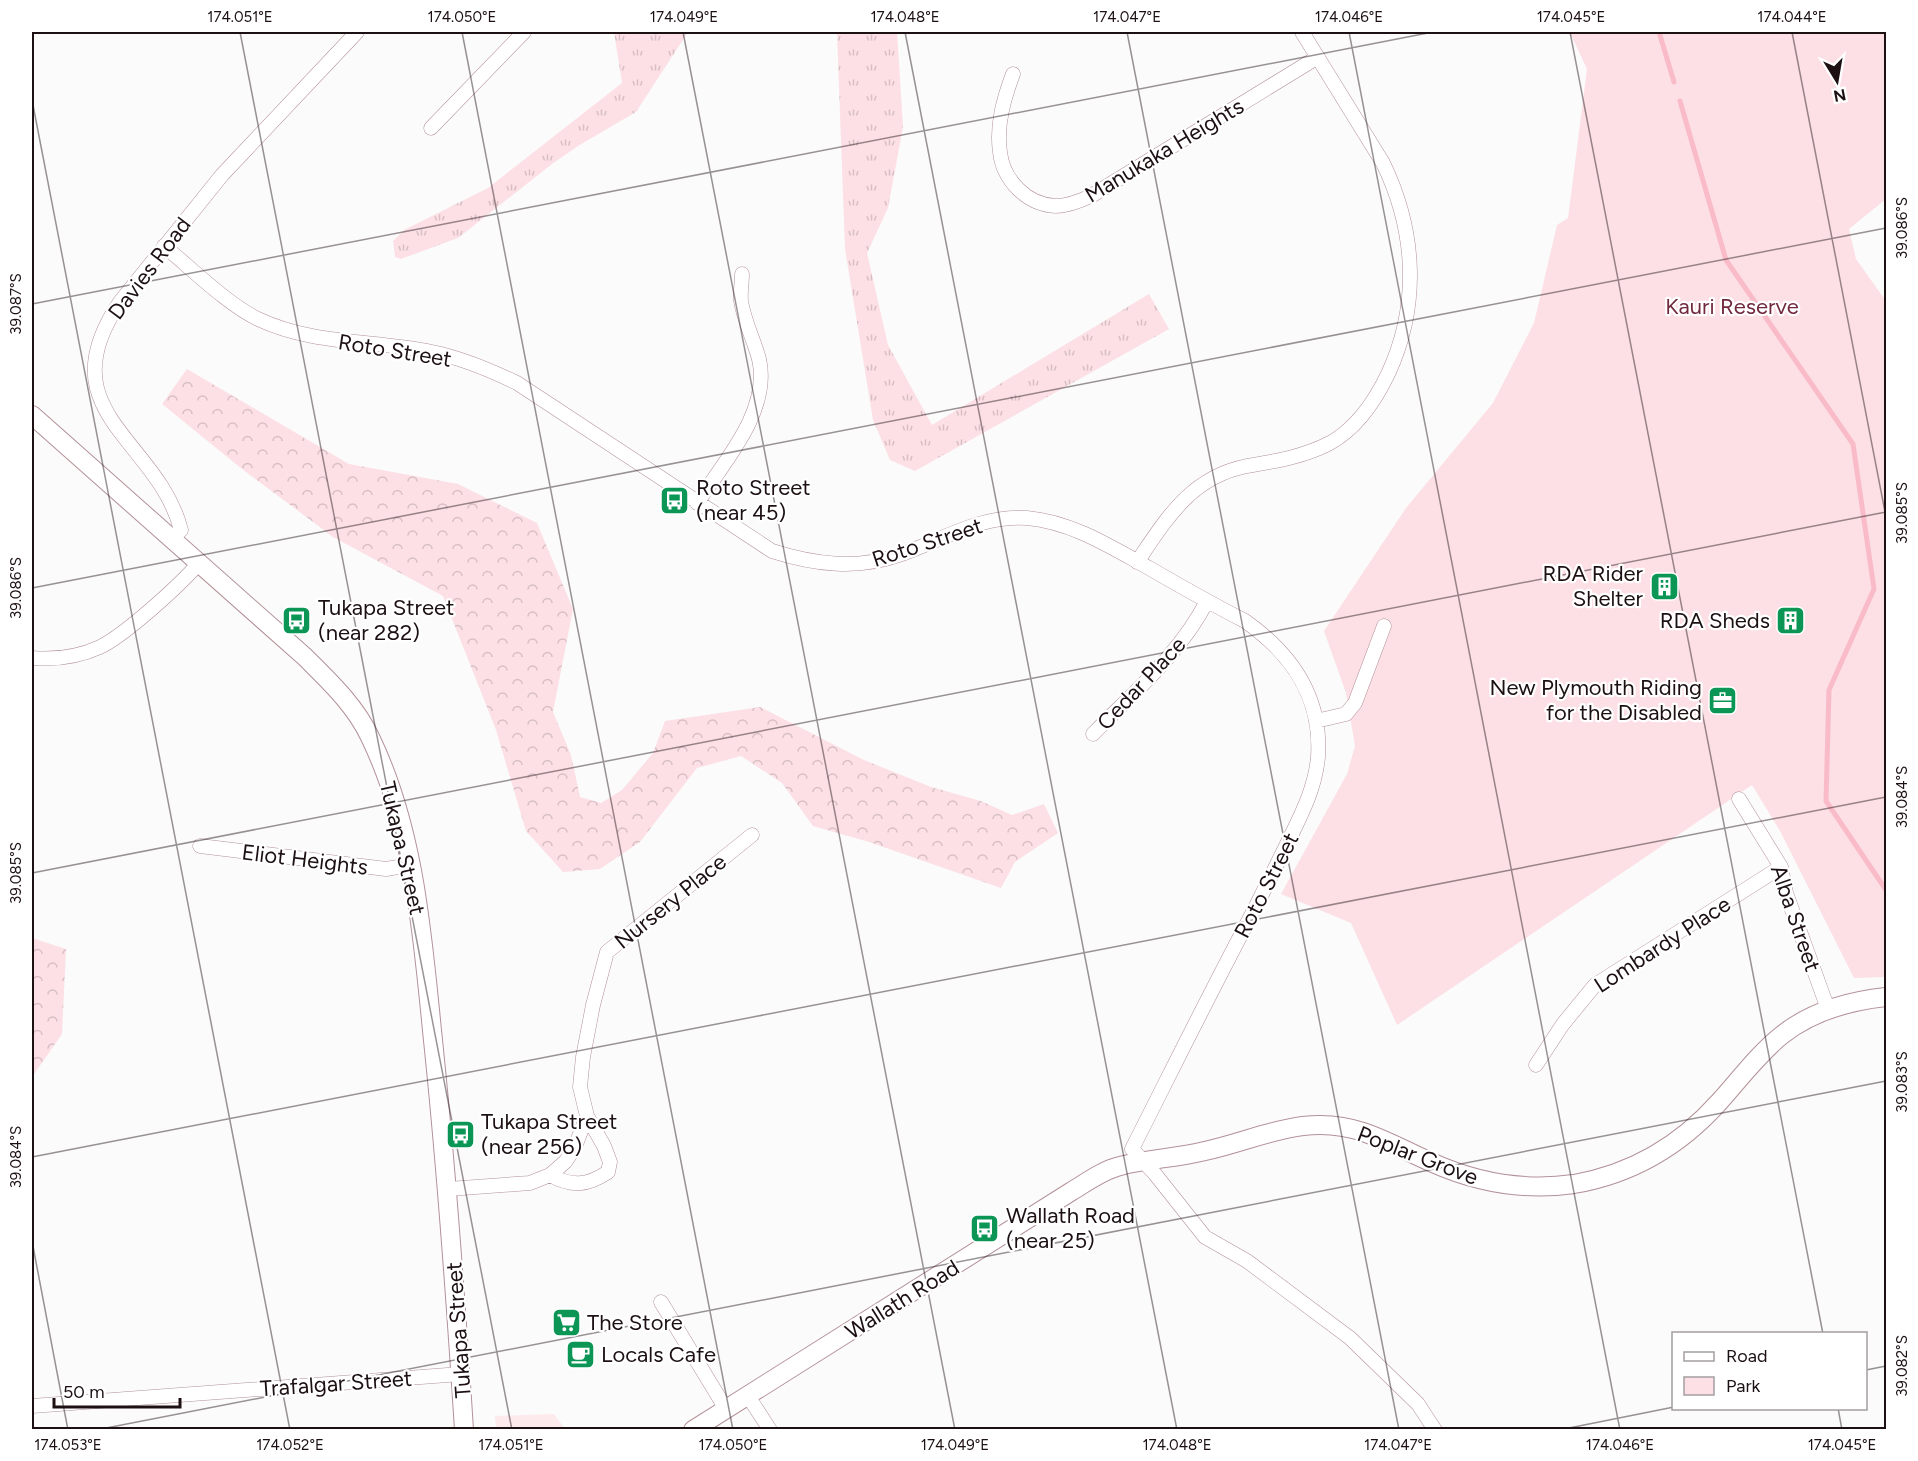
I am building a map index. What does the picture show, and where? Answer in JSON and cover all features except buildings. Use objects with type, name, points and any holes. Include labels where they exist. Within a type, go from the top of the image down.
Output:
[{"type":"street","name":"Davies Road","points":[[172,539],[180,530],[172,504],[160,484],[111,420],[100,399],[96,380],[97,349],[108,319],[222,175],[357,32]]},
{"type":"street","points":[[431,128],[524,32]]},
{"type":"street","points":[[1137,562],[1172,511],[1196,489],[1222,474],[1245,467],[1287,460],[1313,451],[1332,441],[1353,425],[1377,395],[1400,345],[1411,297],[1407,231],[1402,209],[1383,163],[1302,32]]},
{"type":"street","name":"Manukaka Heights","points":[[1013,74],[1003,101],[999,135],[1000,153],[1006,172],[1015,186],[1026,196],[1040,204],[1057,206],[1076,203],[1091,196],[1318,57]]},
{"type":"street","name":"Roto Street","points":[[164,246],[232,302],[256,318],[277,327],[328,340],[432,352],[480,366],[510,379],[772,551],[800,560],[823,564],[843,565],[870,562],[901,554],[971,525],[1002,519],[1028,518],[1062,525],[1107,545],[1245,621],[1265,635],[1283,652],[1306,690],[1316,721],[1318,756],[1316,775],[1310,796],[1132,1149],[1144,1162]]},
{"type":"street","points":[[697,503],[745,430],[756,407],[760,391],[759,360],[741,301],[742,274]]},
{"type":"street","name":"Tukapa Street","points":[[32,416],[305,657],[340,691],[369,735],[390,782],[403,828],[425,966],[448,1189],[464,1430]]},
{"type":"street","points":[[32,658],[66,658],[101,646],[130,626],[199,563]]},
{"type":"street","name":"Cedar Place","points":[[1093,734],[1170,656],[1188,634],[1207,602]]},
{"type":"street","points":[[1316,721],[1346,714],[1355,703],[1384,626]]},
{"type":"street","name":"Alba Street","points":[[1739,799],[1781,867],[1786,894],[1828,1009]]},
{"type":"street","name":"Nursery Place","points":[[550,1175],[564,1183],[585,1183],[608,1172],[610,1162],[587,1116],[580,1087],[593,1005],[607,952],[752,835]]},
{"type":"street","name":"Eliot Heights","points":[[200,846],[386,869],[410,865]]},
{"type":"street","name":"Lombardy Place","points":[[1536,1065],[1563,1024],[1595,985],[1781,867]]},
{"type":"street","name":"Poplar Grove","points":[[1144,1162],[1207,1151],[1281,1129],[1313,1124],[1362,1131],[1477,1180],[1525,1187],[1551,1187],[1599,1179],[1631,1167],[1667,1149],[1707,1116],[1761,1054],[1783,1034],[1806,1019],[1854,1001],[1887,997]]},
{"type":"street","points":[[448,1189],[530,1183],[550,1175],[565,1162],[574,1149],[587,1116]]},
{"type":"street","points":[[1144,1162],[1205,1237],[1247,1261],[1350,1338],[1418,1404],[1435,1430]]},
{"type":"street","name":"Wallath Road","points":[[693,1430],[1100,1174],[1119,1166],[1144,1162]]},
{"type":"street","points":[[661,1302],[726,1409]]},
{"type":"street","name":"Trafalgar Street","points":[[32,1406],[461,1374]]},
{"type":"street","points":[[748,1396],[770,1430]]},
{"type":"shaded area","points":[[554,1414],[565,1429],[496,1429],[495,1416]]},
{"type":"green space","points":[[614,32],[688,32],[636,112],[552,164],[458,238],[401,259],[395,257],[393,241],[404,230],[488,188],[622,83]]},
{"type":"green space","points":[[837,32],[897,32],[903,127],[888,208],[867,253],[888,345],[932,425],[1149,294],[1169,329],[915,471],[890,460],[873,420],[845,249]]},
{"type":"green space","name":"Kauri Reserve","points":[[1567,32],[1886,32],[1886,199],[1849,229],[1856,259],[1886,301],[1886,798],[1884,805],[1886,808],[1886,977],[1854,978],[1780,831],[1752,785],[1397,1025],[1351,923],[1281,894],[1347,774],[1355,746],[1346,693],[1324,631],[1406,508],[1493,403],[1534,323],[1557,225],[1568,218],[1587,69],[1572,37]]},
{"type":"green space","points":[[187,369],[349,464],[458,484],[537,523],[573,609],[553,712],[571,755],[580,797],[601,803],[622,790],[653,753],[665,721],[760,707],[864,760],[931,787],[981,801],[1012,815],[1044,804],[1058,833],[1015,862],[1001,888],[869,842],[813,826],[782,783],[741,756],[697,768],[640,842],[600,869],[563,872],[526,831],[496,730],[443,596],[333,537],[242,469],[162,404]]},
{"type":"green space","points":[[32,938],[66,949],[62,1034],[32,1077]]},
{"type":"waterway","points":[[1659,32],[1674,82]]},
{"type":"waterway","points":[[1680,101],[1726,260],[1853,444],[1874,589],[1829,690],[1826,801],[1886,890]]},
{"type":"place","name":"Roto Street (near 45)","points":[[675,500]]},
{"type":"place","name":"RDA Rider Shelter","points":[[1664,586]]},
{"type":"place","name":"Tukapa Street (near 282)","points":[[297,620]]},
{"type":"place","name":"RDA Sheds","points":[[1791,620]]},
{"type":"place","name":"New Plymouth Riding for the Disabled","points":[[1723,700]]},
{"type":"place","name":"Tukapa Street (near 256)","points":[[460,1134]]},
{"type":"place","name":"Wallath Road (near 25)","points":[[985,1228]]},
{"type":"place","name":"The Store","points":[[566,1322]]},
{"type":"place","name":"Locals Cafe","points":[[580,1354]]}]
